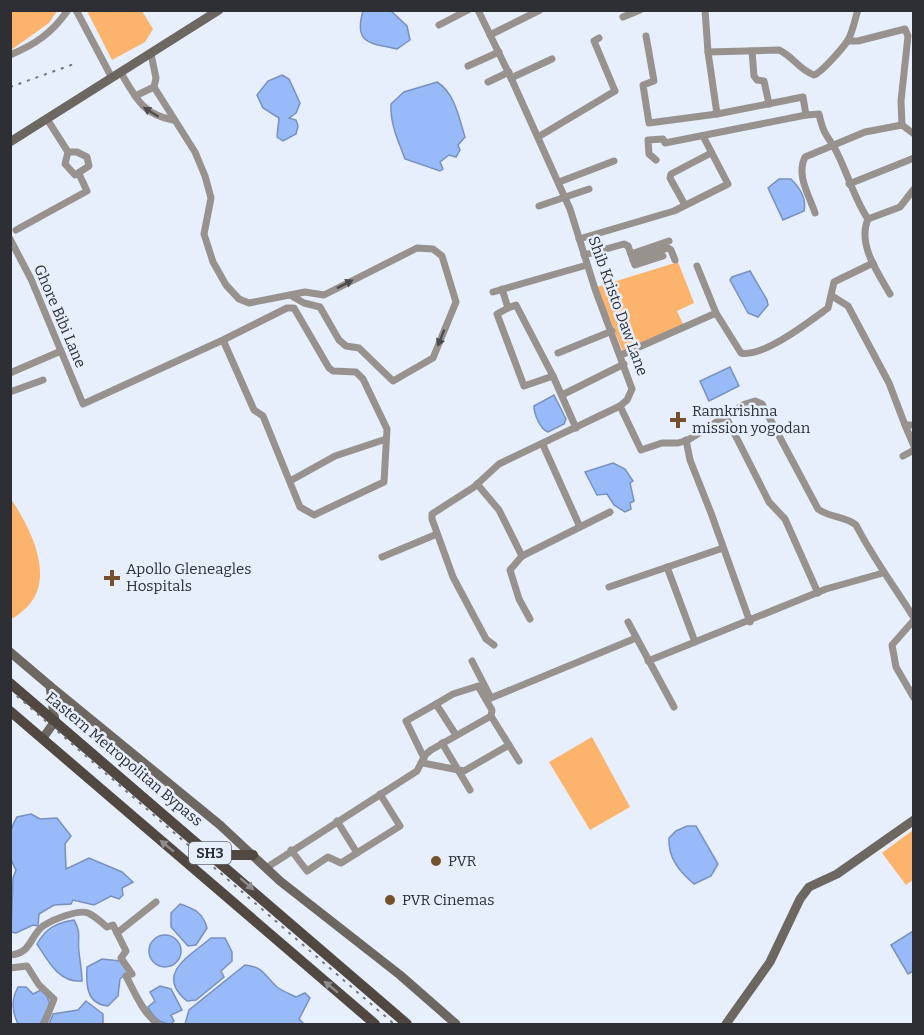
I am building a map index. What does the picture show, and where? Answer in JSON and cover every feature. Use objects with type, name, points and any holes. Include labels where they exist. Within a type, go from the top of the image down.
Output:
[{"type":"main road","name":"Eastern Metropolitan Bypass","points":[[10,683],[407,1024]]},
{"type":"main road","name":"SH3","points":[[10,711],[375,1024]]},
{"type":"main road","points":[[212,855],[253,855]]},
{"type":"street","points":[[10,55],[40,41],[56,28],[68,10]]},
{"type":"street","points":[[76,10],[117,76],[155,117],[172,120]]},
{"type":"street","points":[[10,142],[219,10]]},
{"type":"street","points":[[439,25],[468,10]]},
{"type":"street","name":"Shib Kristo Daw Lane","points":[[478,10],[565,197],[632,389],[627,400],[620,406]]},
{"type":"street","points":[[490,35],[540,10]]},
{"type":"street","points":[[623,17],[640,10]]},
{"type":"street","points":[[705,10],[708,52],[717,114]]},
{"type":"street","points":[[708,52],[779,50],[788,54],[798,66],[814,75],[824,70],[835,54],[849,41],[858,10]]},
{"type":"street","points":[[849,41],[858,41],[905,29],[908,36],[901,101],[902,124],[914,134]]},
{"type":"street","points":[[646,36],[654,81],[643,85],[649,123],[717,114],[803,97],[806,115]]},
{"type":"street","points":[[538,137],[615,91],[594,41],[599,38]]},
{"type":"street","points":[[752,51],[754,76],[765,82],[769,104]]},
{"type":"street","points":[[468,66],[499,52]]},
{"type":"street","points":[[151,54],[156,78],[154,87],[172,120],[195,152],[205,176],[211,198],[204,234],[213,262],[226,285],[239,299],[249,303],[305,292],[324,295],[417,248],[433,249],[442,256],[456,302],[433,358],[393,381],[360,348],[346,346],[339,340],[320,307],[290,296]]},
{"type":"street","points":[[488,82],[552,59]]},
{"type":"street","points":[[135,96],[154,87]]},
{"type":"street","points":[[656,160],[649,154],[648,140],[663,139],[665,142],[819,114],[824,135],[833,147],[868,219],[866,241],[873,263],[890,294]]},
{"type":"street","points":[[47,119],[68,152],[65,164],[75,175],[89,166],[87,157],[77,152],[68,152]]},
{"type":"street","points":[[815,213],[800,166],[805,158],[865,132],[902,124]]},
{"type":"street","points":[[579,239],[614,231],[685,206],[728,184],[703,136]]},
{"type":"street","points":[[685,206],[670,178],[671,174],[711,153]]},
{"type":"street","points":[[849,184],[914,158]]},
{"type":"street","points":[[559,182],[614,161]]},
{"type":"street","points":[[16,230],[87,191],[79,174]]},
{"type":"street","points":[[539,206],[589,189]]},
{"type":"street","points":[[868,219],[900,207],[914,189]]},
{"type":"street","name":"Ghore Bibi Lane","points":[[10,239],[83,404],[223,340]]},
{"type":"street","points":[[632,257],[669,241]]},
{"type":"street","points":[[584,255],[624,244],[628,246],[637,265],[663,256]]},
{"type":"street","points":[[632,257],[668,248],[675,260]]},
{"type":"street","points":[[698,266],[716,313],[744,354],[774,344],[795,332],[828,308],[834,282],[873,263]]},
{"type":"street","points":[[493,292],[587,265]]},
{"type":"street","points":[[502,290],[508,308]]},
{"type":"street","points":[[320,307],[324,295]]},
{"type":"street","points":[[832,296],[848,306],[909,425],[914,448],[903,456]]},
{"type":"street","points":[[553,376],[524,386],[496,314],[516,305],[553,376],[576,428]]},
{"type":"street","points":[[287,308],[294,308],[329,368],[333,371],[356,372],[363,379],[387,429],[387,439],[384,482],[314,515],[300,507],[263,416],[254,410],[223,340],[287,308]]},
{"type":"street","points":[[621,355],[716,313]]},
{"type":"street","points":[[558,353],[612,331]]},
{"type":"street","points":[[10,373],[61,351]]},
{"type":"street","points":[[562,395],[624,364]]},
{"type":"street","points":[[10,392],[42,380]]},
{"type":"street","points":[[494,645],[486,639],[453,577],[432,514],[477,484],[499,464],[543,445],[620,406],[641,450],[662,442],[686,440],[745,404],[755,401],[762,404],[818,509],[827,516],[850,521],[856,525],[883,573],[890,580],[914,619],[891,645],[896,667],[914,698]]},
{"type":"street","points":[[726,415],[769,502],[785,519],[818,593]]},
{"type":"street","points":[[290,481],[335,456],[387,439]]},
{"type":"street","points":[[686,440],[690,460],[750,622]]},
{"type":"street","points":[[543,445],[580,527]]},
{"type":"street","points":[[477,484],[499,510],[522,556]]},
{"type":"street","points":[[530,619],[519,598],[510,570],[522,556],[610,512]]},
{"type":"street","points":[[382,557],[437,534]]},
{"type":"street","points":[[609,587],[723,548]]},
{"type":"street","points":[[667,567],[696,642]]},
{"type":"street","points":[[648,661],[818,593],[883,573]]},
{"type":"street","points":[[628,622],[674,707]]},
{"type":"street","points":[[472,661],[491,698],[636,638]]},
{"type":"street","points":[[10,652],[203,811],[332,924],[400,975],[456,1024]]},
{"type":"street","points":[[43,738],[55,721],[50,686]]},
{"type":"street","points":[[423,761],[406,721],[453,694],[478,686],[492,710],[491,716],[519,761]]},
{"type":"street","points":[[436,704],[456,735]]},
{"type":"street","points":[[266,868],[417,771],[423,761],[442,743],[491,716]]},
{"type":"street","points":[[442,743],[470,790]]},
{"type":"street","points":[[423,761],[468,770],[509,745]]},
{"type":"street","points":[[380,794],[400,826],[408,831]]},
{"type":"street","points":[[726,1024],[770,962],[800,899],[809,887],[837,874],[914,820]]},
{"type":"street","points":[[337,821],[357,853]]},
{"type":"street","points":[[291,850],[308,872],[325,859],[341,863],[400,826]]},
{"type":"street","points":[[117,933],[156,902]]},
{"type":"street","points":[[10,955],[27,950],[42,927],[82,912],[89,913],[107,927],[113,924],[126,951],[121,958],[132,974],[126,976],[143,1004],[146,1014],[158,1024]]},
{"type":"street","points":[[10,968],[27,966],[39,985],[54,999],[44,1024]]},
{"type":"shaded area","points":[[11,10],[57,11],[49,23],[11,50]]},
{"type":"shaded area","points":[[87,11],[142,11],[153,29],[145,42],[112,60]]},
{"type":"shaded area","points":[[678,262],[694,303],[677,311],[683,324],[623,352],[597,287]]},
{"type":"shaded area","points":[[11,499],[32,538],[40,568],[35,596],[26,608],[11,619]]},
{"type":"shaded area","points":[[592,737],[630,807],[590,830],[549,762]]},
{"type":"shaded area","points":[[913,830],[913,880],[906,885],[882,853]]},
{"type":"water","points":[[363,11],[391,11],[407,26],[410,40],[397,49],[367,40],[361,30]]},
{"type":"water","points":[[282,75],[289,79],[300,103],[296,113],[289,118],[296,120],[298,126],[296,134],[283,141],[277,137],[279,118],[263,108],[257,95],[268,81]]},
{"type":"water","points":[[437,82],[452,99],[465,137],[458,145],[460,150],[456,157],[449,155],[440,162],[443,169],[440,171],[405,159],[395,132],[391,111],[391,104],[404,92]]},
{"type":"water","points":[[779,179],[791,179],[799,189],[804,202],[804,211],[783,220],[768,188]]},
{"type":"water","points":[[750,271],[768,305],[758,317],[748,313],[730,280],[732,277]]},
{"type":"water","points":[[730,367],[739,386],[709,401],[700,381]]},
{"type":"water","points":[[554,395],[566,419],[564,424],[548,432],[538,421],[534,406]]},
{"type":"water","points":[[613,463],[625,469],[633,481],[630,483],[634,501],[630,503],[631,509],[625,512],[614,505],[607,494],[597,495],[585,472]]},
{"type":"water","points":[[31,814],[40,819],[57,818],[71,836],[65,844],[66,869],[89,858],[122,872],[133,882],[122,888],[123,895],[119,899],[111,896],[94,905],[73,900],[71,904],[54,905],[39,914],[38,926],[33,925],[16,933],[11,932],[13,878],[16,870],[11,857],[10,836],[17,817]]},
{"type":"water","points":[[687,826],[696,826],[718,864],[711,876],[694,884],[676,864],[669,845],[669,838],[676,831]]},
{"type":"water","points":[[180,904],[198,912],[207,928],[196,945],[188,946],[171,927],[171,913]]},
{"type":"water","points":[[74,920],[79,932],[82,981],[74,981],[61,975],[50,964],[37,944],[52,927]]},
{"type":"water","points":[[913,931],[913,971],[908,974],[891,945]]},
{"type":"water","points":[[165,935],[177,939],[181,951],[177,963],[165,967],[153,963],[149,951],[153,939]]},
{"type":"water","points":[[211,938],[225,938],[232,952],[232,961],[221,971],[224,977],[196,1000],[187,1001],[174,982],[175,974],[185,959]]},
{"type":"water","points":[[102,959],[120,961],[128,972],[120,979],[118,996],[108,1006],[95,1001],[87,986],[87,967]]},
{"type":"water","points":[[245,965],[260,970],[284,991],[296,997],[305,993],[310,998],[299,1019],[304,1024],[185,1024],[189,1010]]},
{"type":"water","points":[[160,986],[171,989],[182,1010],[171,1015],[174,1021],[171,1024],[157,1019],[148,1007],[155,1001],[150,992]]},
{"type":"water","points":[[18,987],[26,987],[33,994],[41,990],[46,994],[50,1004],[40,1024],[18,1024],[13,1005]]},
{"type":"water","points":[[86,1001],[103,1014],[103,1024],[49,1024],[53,1014],[78,1010]]},
{"type":"railway","points":[[10,87],[74,64]]},
{"type":"railway","points":[[10,690],[394,1024]]},
{"type":"place","name":"Ramkrishna mission yogodan","points":[[678,420]]},
{"type":"place","name":"Apollo Gleneagles Hospitals","points":[[112,578]]},
{"type":"place","name":"PVR","points":[[436,861]]},
{"type":"place","name":"PVR Cinemas","points":[[390,900]]}]
